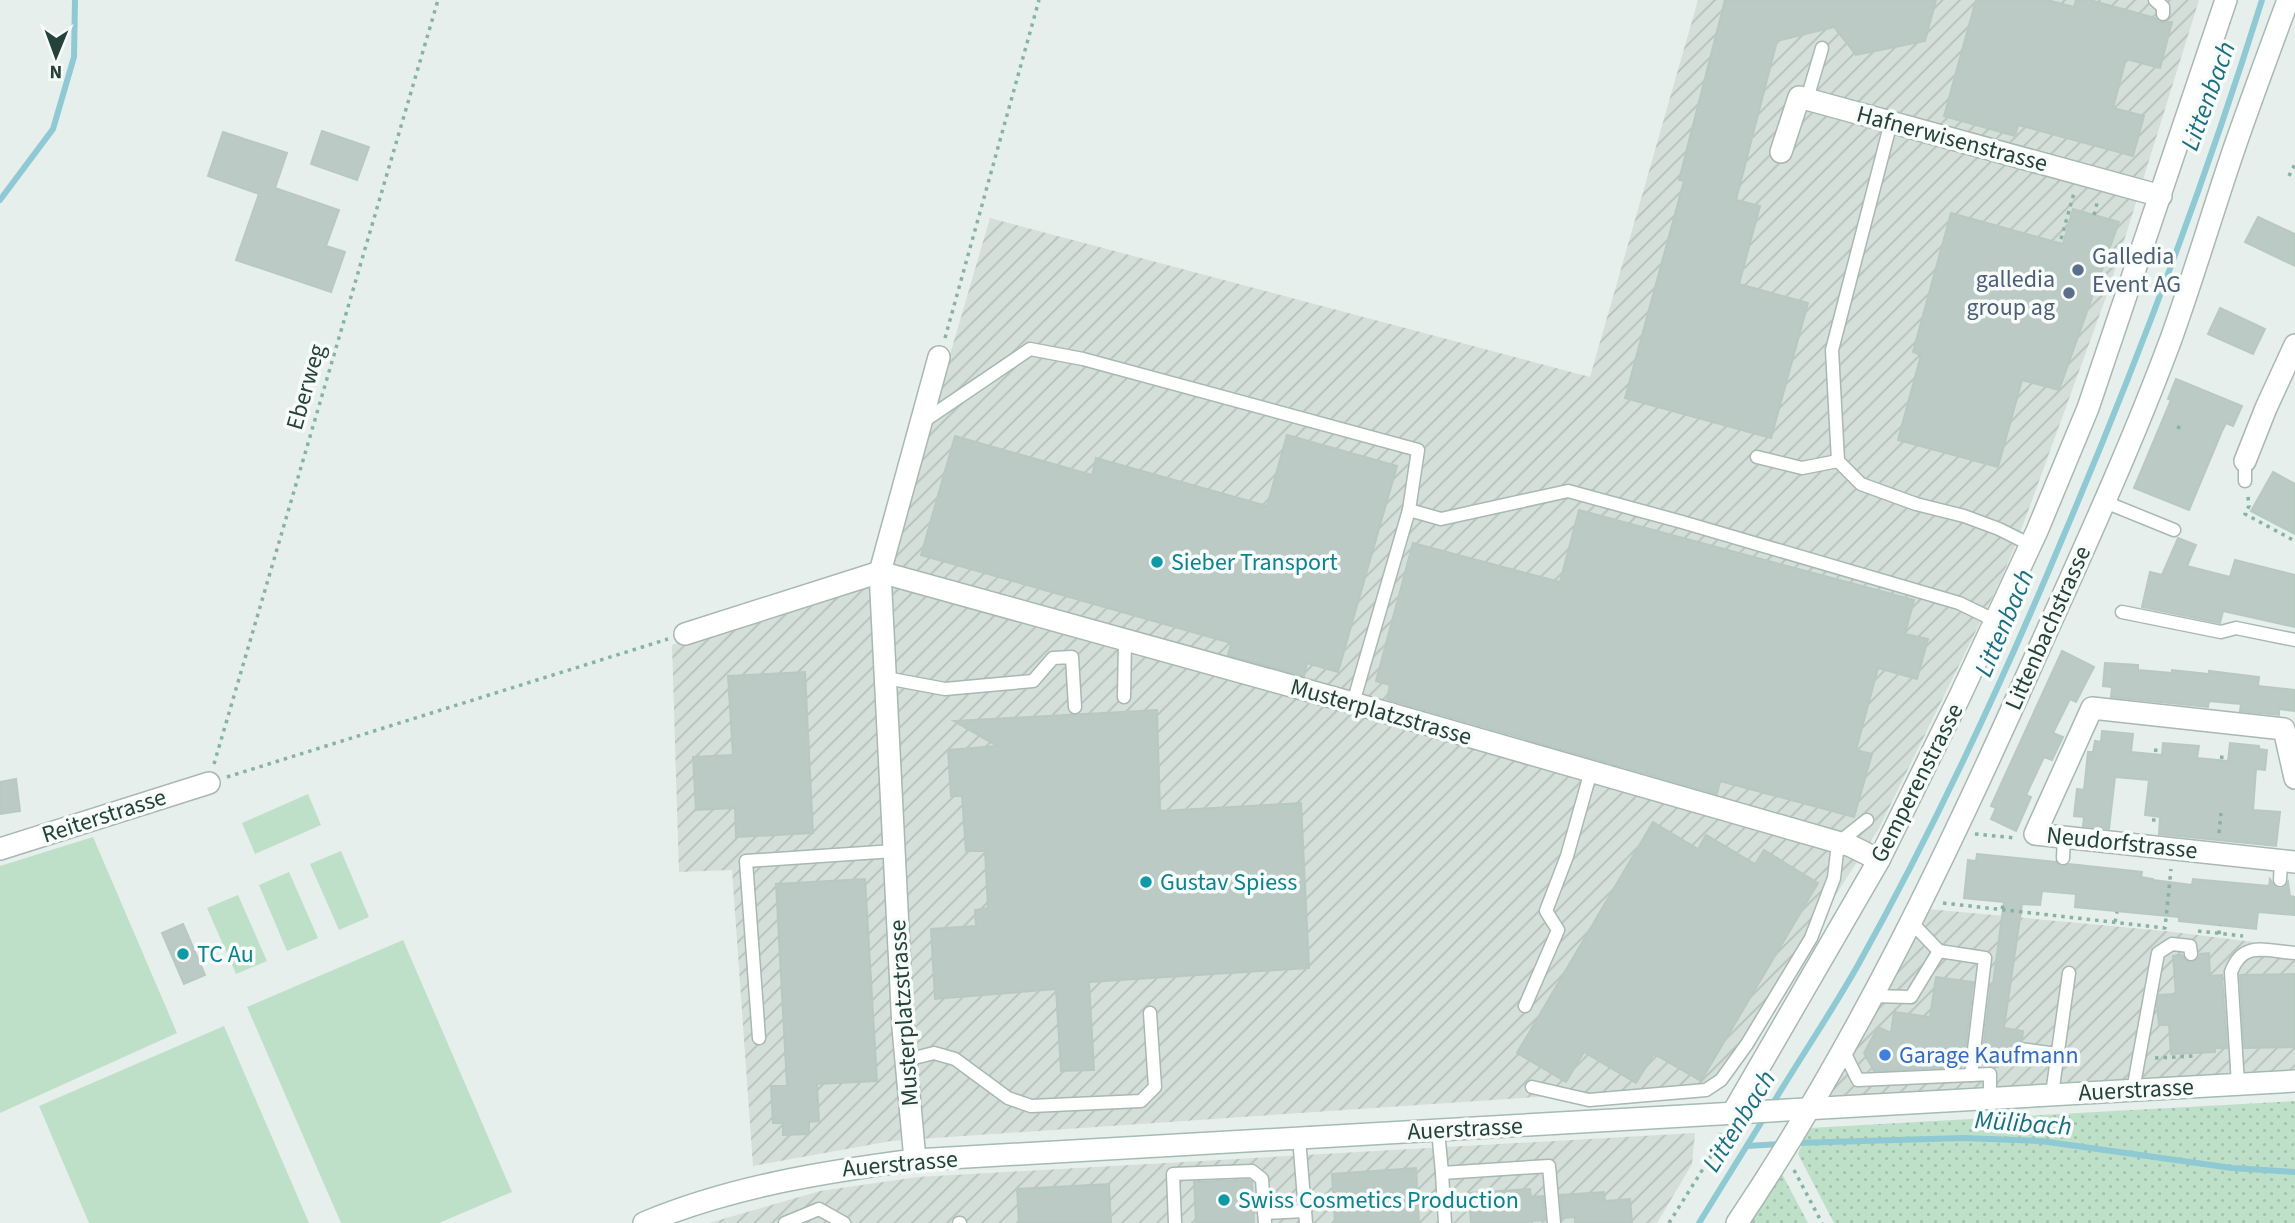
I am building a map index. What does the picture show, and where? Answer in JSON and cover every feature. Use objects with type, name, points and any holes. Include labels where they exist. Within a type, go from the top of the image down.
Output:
[{"type":"street","name":"Gemperenstrasse","points":[[1742,1113],[1879,860],[2031,545],[2088,408],[2226,0]]},
{"type":"street","name":"Littenbachstrasse","points":[[1737,1223],[1784,1153],[1911,922],[1956,832],[2105,502],[2171,336],[2234,147],[2288,0]]},
{"type":"street","points":[[1781,152],[1799,97],[1807,99]]},
{"type":"street","name":"Hafnerwisenstrasse","points":[[1807,99],[1863,107],[1891,122],[2161,196]]},
{"type":"street","points":[[2245,471],[2266,408],[2295,345]]},
{"type":"street","points":[[685,634],[880,572],[939,357]]},
{"type":"street","name":"Musterplatzstrasse","points":[[915,1160],[906,1060],[880,572],[1353,703],[1852,846],[1879,860]]},
{"type":"street","name":"Neudorfstrasse","points":[[2285,868],[2173,849],[2063,848],[2035,834],[2092,708],[2284,729],[2295,778]]},
{"type":"street","name":"Reiterstrasse","points":[[0,849],[209,783]]},
{"type":"street","name":"Auerstrasse","points":[[644,1223],[763,1185],[831,1171],[915,1160],[1438,1130],[1609,1110],[1742,1113],[2295,1081]]},
{"type":"lane","points":[[2155,0],[2163,7],[2163,13]]},
{"type":"lane","points":[[1807,99],[1822,48]]},
{"type":"lane","points":[[1891,122],[1832,350],[1838,461],[1861,484],[1916,504],[1976,520],[2031,545]]},
{"type":"lane","points":[[921,424],[1030,349],[1083,359],[1418,450],[1409,510],[1353,703]]},
{"type":"lane","points":[[1757,457],[1802,468],[1838,461]]},
{"type":"lane","points":[[1409,510],[1441,519],[1567,491],[1959,603],[1994,620]]},
{"type":"lane","points":[[2105,502],[2174,530]]},
{"type":"lane","points":[[2122,612],[2221,632],[2236,628],[2295,640]]},
{"type":"lane","points":[[1124,696],[1125,640]]},
{"type":"lane","points":[[886,678],[945,689],[1033,681],[1053,658],[1072,657],[1075,707]]},
{"type":"lane","points":[[1525,1006],[1558,930],[1546,911],[1567,856],[1591,771]]},
{"type":"lane","points":[[1532,1087],[1589,1100],[1609,1110],[1706,1090],[1721,1080],[1747,1044],[1811,938],[1834,878],[1838,843],[1867,820]]},
{"type":"lane","points":[[759,1038],[746,861],[894,851]]},
{"type":"lane","points":[[1911,922],[1939,951],[1984,958],[1970,1075]]},
{"type":"lane","points":[[2133,1090],[2158,953],[2172,944],[2190,946],[2191,954]]},
{"type":"lane","points":[[2238,1084],[2231,972],[2236,958],[2250,949],[2295,953]]},
{"type":"lane","points":[[1871,996],[1911,997],[1939,951]]},
{"type":"lane","points":[[2052,1094],[2069,973]]},
{"type":"lane","points":[[906,1060],[934,1053],[955,1059],[1008,1098],[1031,1106],[1141,1101],[1154,1087],[1150,1013]]},
{"type":"lane","points":[[1842,1048],[1858,1080],[1990,1074],[1990,1098]]},
{"type":"lane","points":[[2021,1049],[2057,1054]]},
{"type":"lane","points":[[1438,1130],[1445,1223]]},
{"type":"lane","points":[[1175,1223],[1173,1174],[1251,1171],[1262,1179],[1264,1218],[1305,1217],[1300,1138]]},
{"type":"lane","points":[[1442,1173],[1549,1166],[1553,1223]]},
{"type":"lane","points":[[785,1223],[820,1209],[844,1223]]},
{"type":"path","name":"Eberweg","points":[[209,783],[438,0]]},
{"type":"path","points":[[939,357],[1039,0]]},
{"type":"path","points":[[2289,176],[2295,164]]},
{"type":"path","points":[[2061,239],[2080,174]]},
{"type":"path","points":[[2249,506],[2245,514],[2295,541]]},
{"type":"path","points":[[2287,537],[2291,532]]},
{"type":"path","points":[[209,783],[685,634]]},
{"type":"path","points":[[2154,750],[2162,751]]},
{"type":"path","points":[[2220,757],[2228,758]]},
{"type":"path","points":[[2152,820],[2160,820]]},
{"type":"path","points":[[1956,832],[2026,839],[2035,834]]},
{"type":"path","points":[[1921,901],[2165,928],[2173,849]]},
{"type":"path","points":[[2003,909],[2004,902]]},
{"type":"path","points":[[2115,922],[2116,912]]},
{"type":"path","points":[[2219,934],[2220,925]]},
{"type":"path","points":[[2192,931],[2252,937]]},
{"type":"path","points":[[2138,1058],[2194,1056],[2194,1053]]},
{"type":"path","points":[[1669,1223],[1718,1144],[1721,1128],[1742,1113]]},
{"type":"path","points":[[1784,1153],[1822,1223]]},
{"type":"shaded area","points":[[1698,0],[2199,0],[2109,289],[2016,544],[1997,588],[1878,830],[1711,1085],[891,1141],[753,1166],[732,870],[679,872],[672,645],[885,577],[990,218],[1590,377]]},
{"type":"shaded area","points":[[1917,908],[2165,931],[2295,947],[2295,1081],[1810,1109]]},
{"type":"shaded area","points":[[1695,1133],[1692,1164],[1657,1223],[709,1223],[820,1191],[918,1177]]},
{"type":"green space","points":[[308,794],[321,825],[255,854],[242,823]]},
{"type":"green space","points":[[93,837],[177,1033],[0,1113],[0,866]]},
{"type":"green space","points":[[341,851],[369,917],[339,930],[310,864]]},
{"type":"green space","points":[[289,872],[318,938],[287,951],[259,885]]},
{"type":"green space","points":[[238,895],[267,961],[236,974],[207,908]]},
{"type":"green space","points":[[403,940],[512,1192],[439,1223],[341,1223],[247,1007]]},
{"type":"green space","points":[[224,1026],[309,1223],[89,1223],[39,1106]]},
{"type":"green space","points":[[2295,1101],[2295,1223],[1834,1223],[1798,1154],[1809,1128]]},
{"type":"green space","points":[[1782,1174],[1808,1223],[1747,1223]]},
{"type":"building","points":[[1725,0],[1936,0],[1925,41],[1856,55],[1834,27],[1777,41],[1736,200],[1760,206],[1739,284],[1808,303],[1771,438],[1625,398],[1684,181],[1679,180]]},
{"type":"building","points":[[1976,0],[2047,0],[2074,7],[2076,0],[2090,0],[2155,18],[2159,22],[2172,22],[2160,68],[2126,59],[2113,108],[2144,116],[2133,156],[2018,125],[2015,136],[1944,116]]},
{"type":"building","points":[[322,131],[369,147],[357,180],[311,164]]},
{"type":"building","points":[[223,132],[287,153],[275,188],[339,210],[326,246],[345,252],[331,292],[236,260],[259,194],[208,176]]},
{"type":"building","points":[[2073,209],[2119,222],[2059,390],[2022,380],[1998,467],[1898,440],[1921,355],[1913,352],[1951,213],[2063,244]]},
{"type":"building","points":[[2258,217],[2295,234],[2295,266],[2245,242]]},
{"type":"building","points":[[2220,308],[2265,329],[2253,354],[2208,334]]},
{"type":"building","points":[[2176,379],[2242,406],[2233,426],[2226,423],[2189,510],[2134,488],[2171,400],[2168,399]]},
{"type":"building","name":"Sieber Transport","points":[[1287,435],[1397,466],[1338,672],[1307,663],[1304,676],[1228,655],[1231,643],[921,555],[955,436],[1092,475],[1096,458],[1267,506]]},
{"type":"building","points":[[2273,472],[2295,484],[2295,534],[2251,511]]},
{"type":"building","points":[[1579,510],[1914,600],[1905,634],[1928,639],[1917,679],[1878,668],[1856,750],[1872,754],[1854,817],[1720,781],[1717,794],[1387,699],[1390,685],[1376,681],[1413,543],[1560,582]]},
{"type":"building","points":[[2178,538],[2196,545],[2187,566],[2230,577],[2235,560],[2295,575],[2295,627],[2223,611],[2220,623],[2142,607],[2150,572],[2162,575]]},
{"type":"building","points":[[2062,651],[2094,667],[2076,702],[2070,699],[2053,733],[2063,737],[2052,760],[2044,757],[2026,795],[2031,797],[2016,831],[1991,819],[1996,808],[1991,806]]},
{"type":"building","points":[[2105,663],[2138,665],[2138,670],[2209,674],[2209,671],[2259,677],[2258,686],[2295,690],[2295,711],[2279,709],[2279,715],[2240,711],[2241,704],[2209,701],[2208,707],[2111,697],[2112,687],[2103,686]]},
{"type":"building","points":[[805,672],[813,833],[736,837],[735,808],[696,810],[693,757],[733,755],[728,676]]},
{"type":"building","name":"Gustav Spiess","points":[[1157,710],[1160,811],[1301,803],[1309,968],[1089,982],[1094,1070],[1061,1071],[1056,989],[935,999],[931,929],[976,926],[975,910],[988,908],[985,851],[966,851],[962,796],[951,796],[948,750],[997,746],[954,721]]},
{"type":"building","points":[[2102,731],[2133,734],[2131,752],[2162,755],[2163,743],[2199,746],[2197,758],[2228,761],[2230,743],[2259,746],[2259,749],[2267,750],[2265,770],[2256,769],[2253,810],[2280,812],[2276,846],[2159,834],[2160,817],[2145,815],[2149,780],[2115,777],[2109,829],[2083,826],[2084,817],[2074,816],[2077,789],[2084,790],[2088,752],[2093,752],[2095,741],[2101,742]]},
{"type":"building","points":[[16,779],[20,811],[0,814],[0,782]]},
{"type":"building","points":[[1653,822],[1698,849],[1706,835],[1755,864],[1764,850],[1818,883],[1701,1081],[1654,1054],[1636,1083],[1584,1052],[1566,1082],[1517,1053]]},
{"type":"building","points":[[1977,854],[2056,862],[2062,867],[2069,864],[2142,872],[2141,877],[2192,885],[2193,879],[2269,886],[2270,879],[2275,887],[2280,889],[2288,882],[2290,896],[2295,897],[2295,915],[2258,912],[2256,929],[2179,921],[2179,917],[2075,907],[2076,894],[2042,891],[2040,905],[2022,904],[2004,1028],[2023,1031],[2022,1040],[2016,1041],[2012,1047],[2012,1053],[2019,1058],[2017,1066],[1981,1064],[2004,902],[1964,898],[1968,860],[1976,861]]},
{"type":"building","points":[[865,879],[877,1081],[817,1084],[819,1121],[809,1122],[809,1134],[783,1135],[783,1123],[773,1123],[771,1086],[787,1086],[776,884]]},
{"type":"building","name":"TC Au","points":[[183,924],[205,975],[184,984],[162,933]]},
{"type":"building","points":[[2209,953],[2210,976],[2222,975],[2227,1048],[2215,1048],[2215,1052],[2171,1054],[2169,1025],[2159,1025],[2157,1005],[2159,995],[2176,994],[2173,956],[2182,955],[2191,963],[2197,960],[2200,954]]},
{"type":"building","points":[[2295,974],[2295,1047],[2244,1048],[2240,975]]},
{"type":"building","points":[[1936,977],[1973,982],[1964,1062],[1955,1060],[1954,1067],[1874,1071],[1864,1053],[1878,1027],[1891,1033],[1894,1012],[1930,1017]]},
{"type":"building","points":[[1416,1168],[1419,1223],[1335,1223],[1332,1174]]},
{"type":"building","name":"Swiss Cosmetics Production","points":[[1194,1182],[1252,1182],[1254,1223],[1196,1223]]},
{"type":"building","points":[[1109,1184],[1111,1223],[1019,1223],[1017,1189]]},
{"type":"building","points":[[1530,1189],[1531,1197],[1543,1196],[1545,1220],[1532,1223],[1471,1223],[1469,1193]]},
{"type":"building","points":[[1604,1192],[1605,1201],[1630,1199],[1632,1223],[1575,1223],[1575,1217],[1562,1218],[1560,1195]]},
{"type":"waterway","points":[[0,200],[53,129],[74,57],[75,0]]},
{"type":"waterway","name":"Littenbach","points":[[1772,1105],[1848,983],[1886,913],[1941,807],[2040,592],[2144,338],[2194,203],[2262,0]]},
{"type":"waterway","name":"Littenbach","points":[[1699,1223],[1764,1118]]},
{"type":"waterway","name":"Mülibach","points":[[1795,1143],[1963,1138],[2041,1141],[2232,1168],[2295,1172]]},
{"type":"waterway","name":"Mülibach","points":[[1747,1146],[1781,1144]]},
{"type":"place","name":"Galledia Event AG","points":[[2078,270]]},
{"type":"place","name":"galledia group ag","points":[[2069,293]]},
{"type":"place","name":"Sieber Transport","points":[[1157,562]]},
{"type":"place","name":"Gustav Spiess","points":[[1146,882]]},
{"type":"place","name":"TC Au","points":[[183,954]]},
{"type":"place","name":"Garage Kaufmann","points":[[1885,1055]]},
{"type":"place","name":"Swiss Cosmetics Production","points":[[1224,1200]]}]
